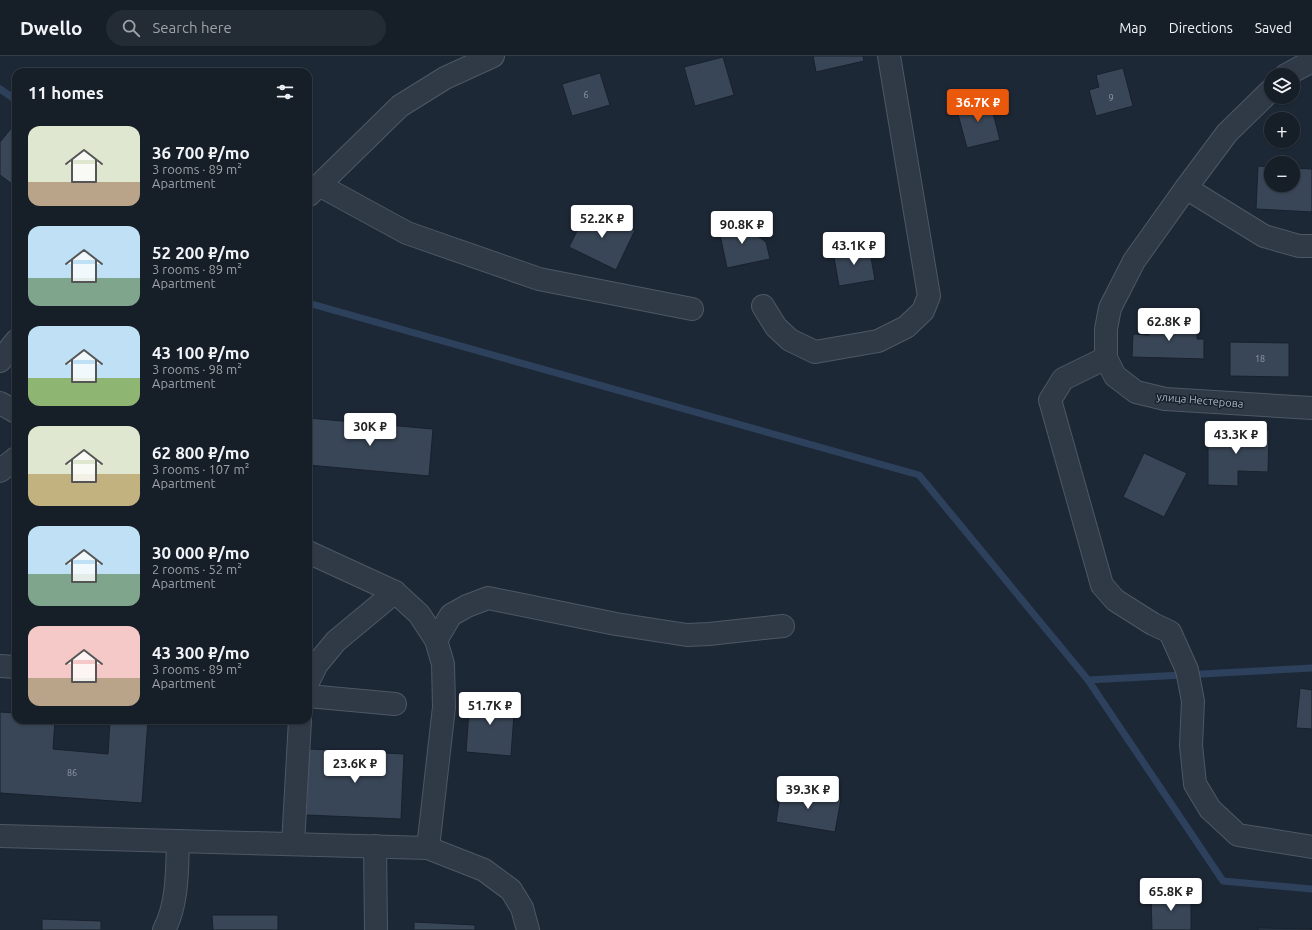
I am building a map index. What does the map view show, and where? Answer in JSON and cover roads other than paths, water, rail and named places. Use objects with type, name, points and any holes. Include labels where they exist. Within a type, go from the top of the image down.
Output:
[{"type":"street","points":[[493,56],[445,78],[400,106],[313,191],[408,232],[540,279],[692,310]]},
{"type":"street","points":[[763,306],[776,327],[790,340],[814,352],[878,341],[906,327],[923,311],[929,296],[889,56]]},
{"type":"street","points":[[1300,68],[1312,62]]},
{"type":"street","points":[[1264,97],[1227,133],[1134,261],[1110,308],[1106,329],[1106,358],[1063,379],[1050,400],[1102,584],[1115,600],[1153,624],[1170,632],[1187,670],[1193,700],[1191,745],[1195,784],[1210,809],[1238,835],[1312,847]]},
{"type":"street","points":[[1186,188],[1264,236],[1299,246],[1312,246]]},
{"type":"street","points":[[0,361],[12,346]]},
{"type":"street","name":"улица Нестерова","points":[[1106,358],[1115,376],[1136,392],[1165,399],[1312,408]]},
{"type":"street","points":[[0,403],[12,410]]},
{"type":"street","points":[[0,471],[12,461]]},
{"type":"street","points":[[312,554],[395,592],[419,614],[436,640],[443,664],[444,707],[428,848]]},
{"type":"street","points":[[312,673],[316,664],[336,641],[395,592]]},
{"type":"street","points":[[436,640],[451,615],[467,606],[488,598],[616,624],[687,635],[783,626]]},
{"type":"street","points":[[0,666],[12,668]]},
{"type":"street","points":[[312,696],[395,704]]},
{"type":"street","points":[[293,844],[300,724]]},
{"type":"street","points":[[0,836],[428,848],[484,870],[511,890],[522,908],[528,930]]},
{"type":"street","points":[[164,930],[168,923],[177,884],[178,841]]},
{"type":"street","points":[[374,846],[376,930]]},
{"type":"waterway","points":[[0,89],[12,97]]},
{"type":"waterway","points":[[312,304],[919,475],[1088,680],[1312,668]]},
{"type":"waterway","points":[[1088,680],[1223,881],[1312,889]]}]
